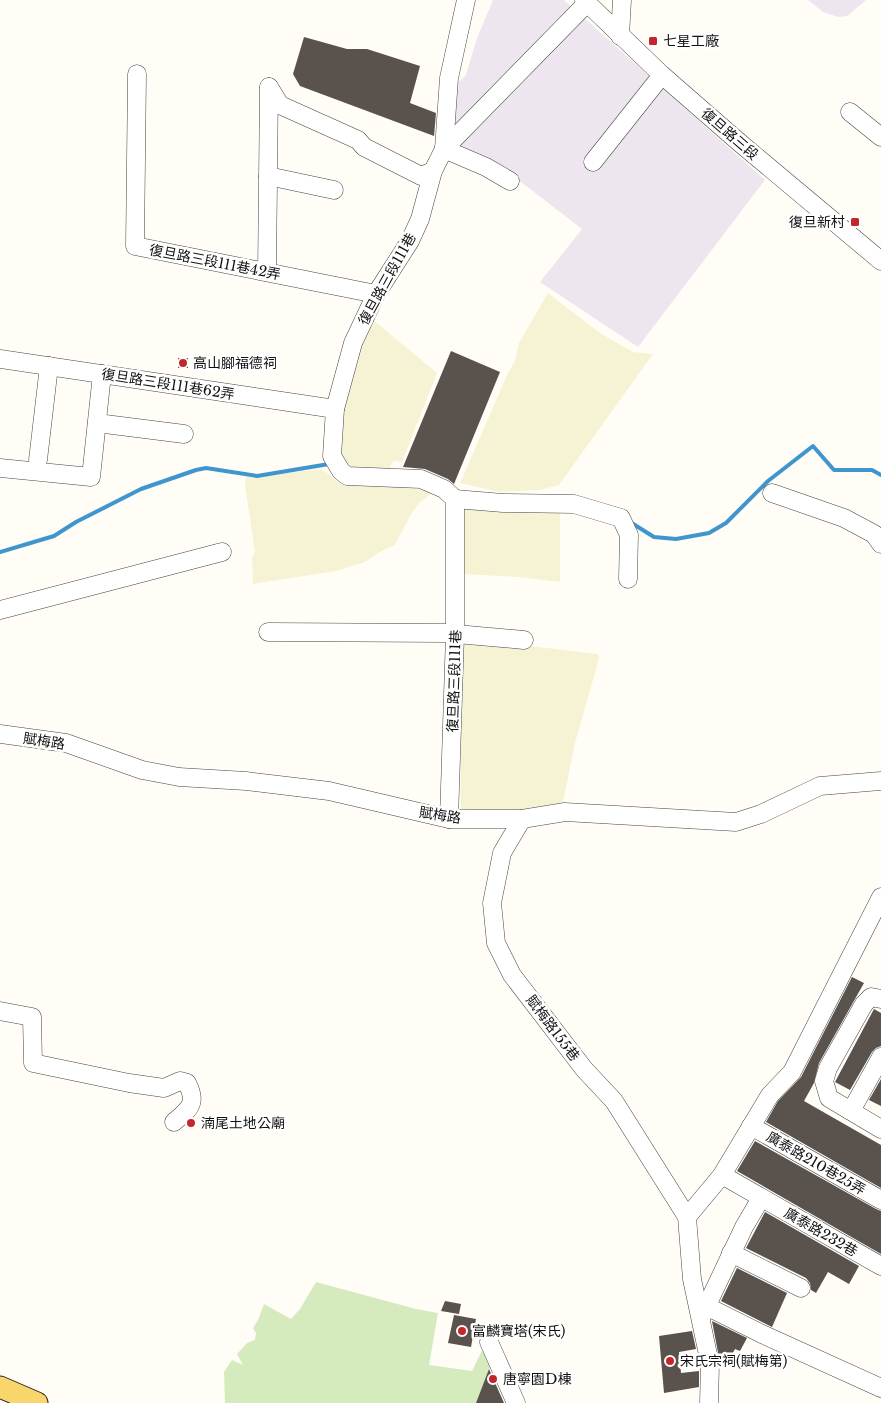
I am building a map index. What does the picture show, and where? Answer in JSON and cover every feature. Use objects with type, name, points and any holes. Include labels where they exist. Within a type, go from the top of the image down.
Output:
[{"type":"main road","points":[[0,1387],[37,1403]]},
{"type":"street","points":[[466,0],[449,78],[444,149],[510,181]]},
{"type":"street","points":[[620,36],[622,0]]},
{"type":"street","name":"復旦路三段111巷","points":[[449,819],[455,634],[455,499],[444,489],[421,479],[347,476],[340,472],[332,456],[335,409],[353,343],[376,294],[410,241],[420,219],[433,172],[444,149],[586,1]]},
{"type":"street","name":"復旦路三段","points":[[586,1],[662,75],[881,261]]},
{"type":"street","name":"復旦路三段111巷42弄","points":[[137,74],[135,246],[376,294]]},
{"type":"street","points":[[593,162],[662,75]]},
{"type":"street","points":[[267,272],[269,87],[280,105],[358,140],[364,147],[421,176],[433,172]]},
{"type":"street","points":[[850,112],[881,137]]},
{"type":"street","points":[[268,176],[334,190]]},
{"type":"street","name":"復旦路三段111巷62弄","points":[[0,359],[335,409]]},
{"type":"street","points":[[38,460],[49,366]]},
{"type":"street","points":[[0,468],[91,477],[102,374]]},
{"type":"street","points":[[97,423],[184,434]]},
{"type":"street","points":[[772,493],[844,518],[874,534],[881,544]]},
{"type":"street","points":[[455,499],[503,503],[574,504],[621,518],[629,535],[628,579]]},
{"type":"street","points":[[0,610],[222,552]]},
{"type":"street","points":[[268,632],[455,634],[524,640]]},
{"type":"street","name":"賦梅路","points":[[0,734],[66,743],[142,770],[179,777],[246,781],[329,791],[449,819],[522,819],[565,812],[736,822],[761,814],[820,786],[881,781]]},
{"type":"street","name":"賦梅路155巷","points":[[522,819],[502,854],[492,903],[496,943],[512,975],[584,1069],[614,1101],[687,1217]]},
{"type":"street","points":[[709,1403],[710,1364],[703,1313],[692,1279],[687,1217],[722,1175],[770,1095],[792,1072],[881,897]]},
{"type":"street","points":[[881,999],[871,997],[864,1004],[828,1068],[824,1081],[829,1098],[881,1129]]},
{"type":"street","points":[[0,1011],[32,1017],[33,1063],[129,1083],[164,1088],[180,1082],[187,1083],[192,1092],[192,1101],[189,1108],[174,1122]]},
{"type":"street","points":[[851,1111],[881,1057]]},
{"type":"street","name":"廣泰路210巷25弄","points":[[751,1126],[881,1200]]},
{"type":"street","name":"廣泰路232巷","points":[[722,1175],[881,1266]]},
{"type":"street","points":[[703,1313],[744,1227],[762,1198]]},
{"type":"street","points":[[731,1254],[801,1288]]},
{"type":"street","points":[[703,1313],[762,1334],[881,1388]]},
{"type":"street","points":[[489,1342],[516,1403]]},
{"type":"shaded area","points":[[493,0],[564,0],[765,180],[638,347],[540,282],[582,229],[521,182],[456,149],[449,128],[452,79],[458,83],[466,75],[477,38]]},
{"type":"shaded area","points":[[808,0],[866,0],[847,16],[838,17],[823,12]]},
{"type":"shaded area","points":[[548,293],[600,333],[633,352],[653,354],[559,485],[540,490],[499,492],[460,483],[515,361],[519,343]]},
{"type":"shaded area","points":[[373,320],[437,373],[402,462],[394,461],[390,466],[390,470],[347,470],[338,454],[339,415],[361,341]]},
{"type":"shaded area","points":[[320,469],[341,485],[402,485],[432,493],[420,502],[411,514],[395,545],[365,562],[336,571],[253,584],[252,557],[255,552],[245,485],[246,477]]},
{"type":"shaded area","points":[[461,505],[560,510],[560,582],[519,577],[461,574]]},
{"type":"shaded area","points":[[460,638],[598,654],[599,659],[575,743],[562,807],[523,812],[461,809]]},
{"type":"green space","points":[[316,1282],[416,1309],[438,1313],[429,1365],[472,1371],[484,1346],[492,1362],[476,1403],[225,1403],[224,1372],[232,1360],[243,1365],[237,1354],[247,1343],[255,1340],[256,1333],[253,1328],[264,1304],[291,1319],[300,1309]]},
{"type":"building","points":[[304,37],[347,49],[367,49],[420,66],[410,103],[436,113],[434,136],[300,86],[293,74]]},
{"type":"building","points":[[451,351],[500,372],[454,484],[448,479],[425,469],[403,467]]},
{"type":"building","name":"高山腳福德祠","points":[[178,358],[188,358],[188,368],[178,368]]},
{"type":"building","points":[[852,977],[864,983],[819,1063],[814,1083],[804,1101],[881,1145],[881,1188],[766,1122],[778,1101],[801,1077]]},
{"type":"building","points":[[874,1009],[881,1013],[881,1046],[872,1052],[850,1090],[835,1082]]},
{"type":"building","points":[[881,1079],[881,1106],[869,1100]]},
{"type":"building","points":[[755,1141],[881,1211],[881,1254],[737,1171]]},
{"type":"building","points":[[765,1212],[859,1266],[849,1284],[828,1272],[816,1293],[811,1290],[810,1283],[806,1278],[746,1248]]},
{"type":"building","points":[[737,1268],[787,1293],[772,1327],[721,1301]]},
{"type":"building","points":[[445,1301],[461,1304],[459,1314],[441,1311]]},
{"type":"building","name":"富麟寶塔(宋氏)","points":[[454,1315],[476,1319],[471,1347],[448,1343]]},
{"type":"building","points":[[712,1321],[747,1338],[740,1351],[735,1349],[727,1364],[723,1362],[721,1368]]},
{"type":"building","name":"宋氏宗祠(賦梅第)","points":[[692,1331],[696,1349],[679,1352],[681,1373],[699,1371],[699,1387],[664,1393],[659,1336]]},
{"type":"building","name":"唐寧園D棟","points":[[489,1369],[504,1403],[476,1403]]},
{"type":"waterway","points":[[630,522],[654,537],[676,539],[709,533],[726,523],[768,481],[813,446],[834,470],[872,470],[881,475]]},
{"type":"waterway","points":[[0,552],[54,536],[76,522],[141,489],[196,470],[206,468],[257,476],[329,464]]},
{"type":"place","name":"七星工廠","points":[[653,41]]},
{"type":"place","name":"復旦新村","points":[[855,222]]},
{"type":"place","name":"高山腳福德祠","points":[[183,363]]},
{"type":"place","name":"湳尾土地公廟","points":[[191,1123]]},
{"type":"place","name":"富麟寶塔(宋氏)","points":[[462,1331]]},
{"type":"place","name":"宋氏宗祠(賦梅第)","points":[[670,1361]]},
{"type":"place","name":"唐寧園D棟","points":[[493,1379]]}]
